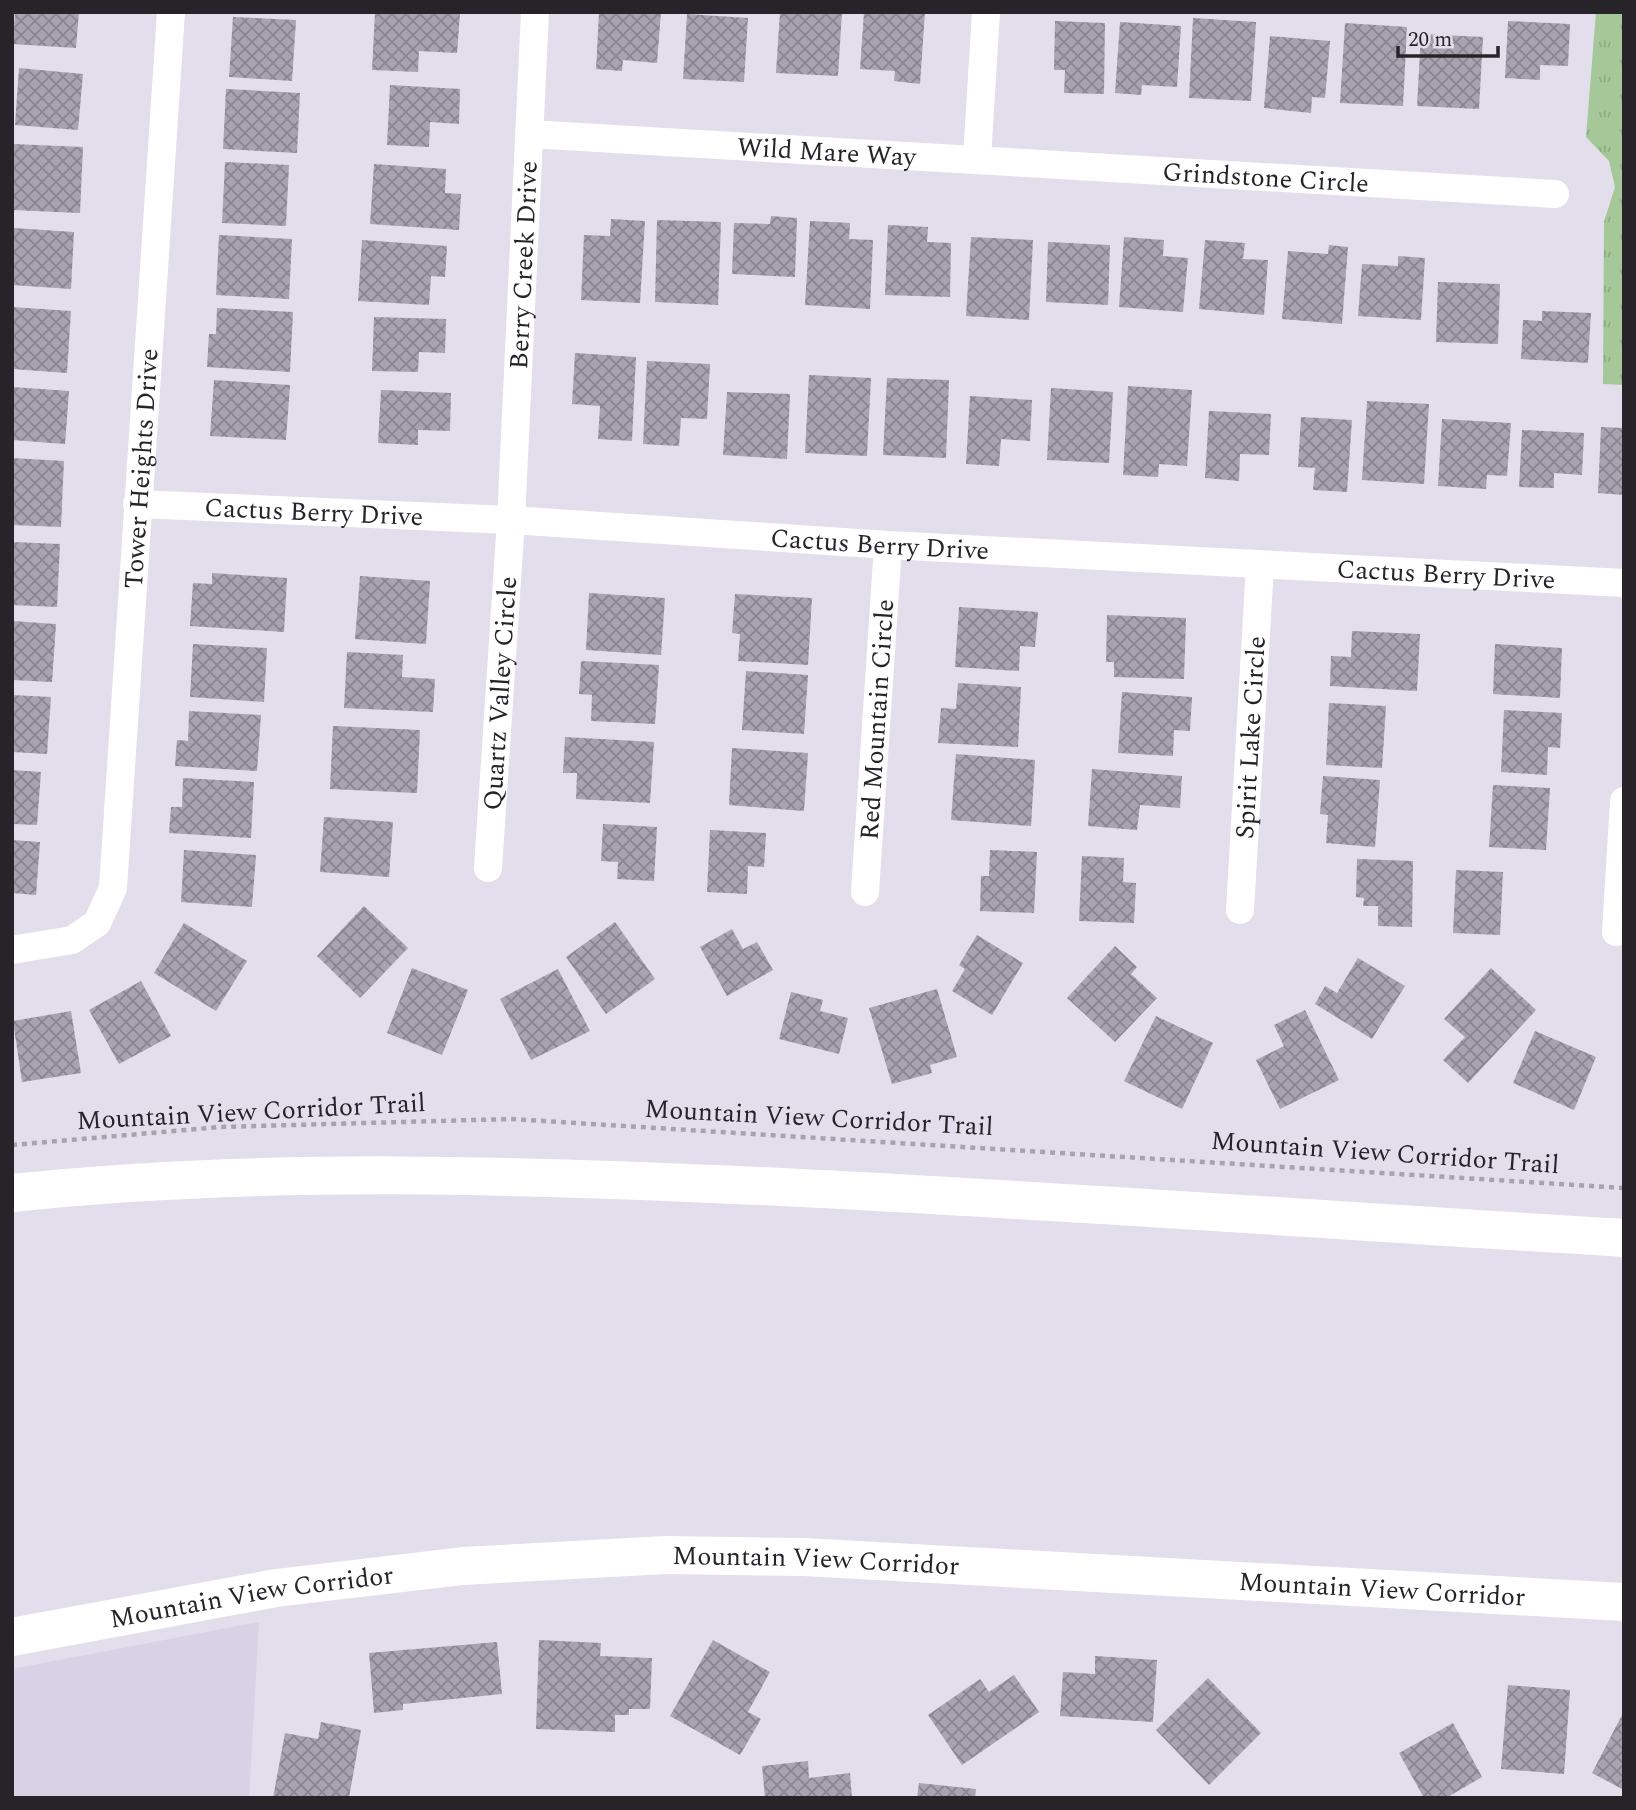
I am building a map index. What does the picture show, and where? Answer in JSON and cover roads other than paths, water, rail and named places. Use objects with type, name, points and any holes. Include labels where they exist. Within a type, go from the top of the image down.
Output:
[{"type":"highway","points":[[12,1193],[260,1177],[546,1176],[859,1191],[1624,1238]]},
{"type":"highway","name":"Mountain View Corridor","points":[[12,1637],[276,1588],[463,1566],[666,1556],[804,1557],[1624,1602]]},
{"type":"street","name":"Tower Heights Drive","points":[[12,950],[72,940],[97,923],[113,888],[171,12]]},
{"type":"street","name":"Berry Creek Drive","points":[[510,520],[535,12]]},
{"type":"street","points":[[977,158],[986,12]]},
{"type":"street","name":"Wild Mare Way","points":[[528,134],[977,158]]},
{"type":"street","name":"Grindstone Circle","points":[[977,158],[1555,194]]},
{"type":"street","name":"Cactus Berry Drive","points":[[137,503],[510,520],[888,545],[1624,583]]},
{"type":"street","name":"Quartz Valley Circle","points":[[488,868],[510,520]]},
{"type":"street","name":"Red Mountain Circle","points":[[865,892],[888,545]]},
{"type":"street","name":"Spirit Lake Circle","points":[[1240,910],[1260,565]]},
{"type":"street","points":[[1616,932],[1624,801]]}]
